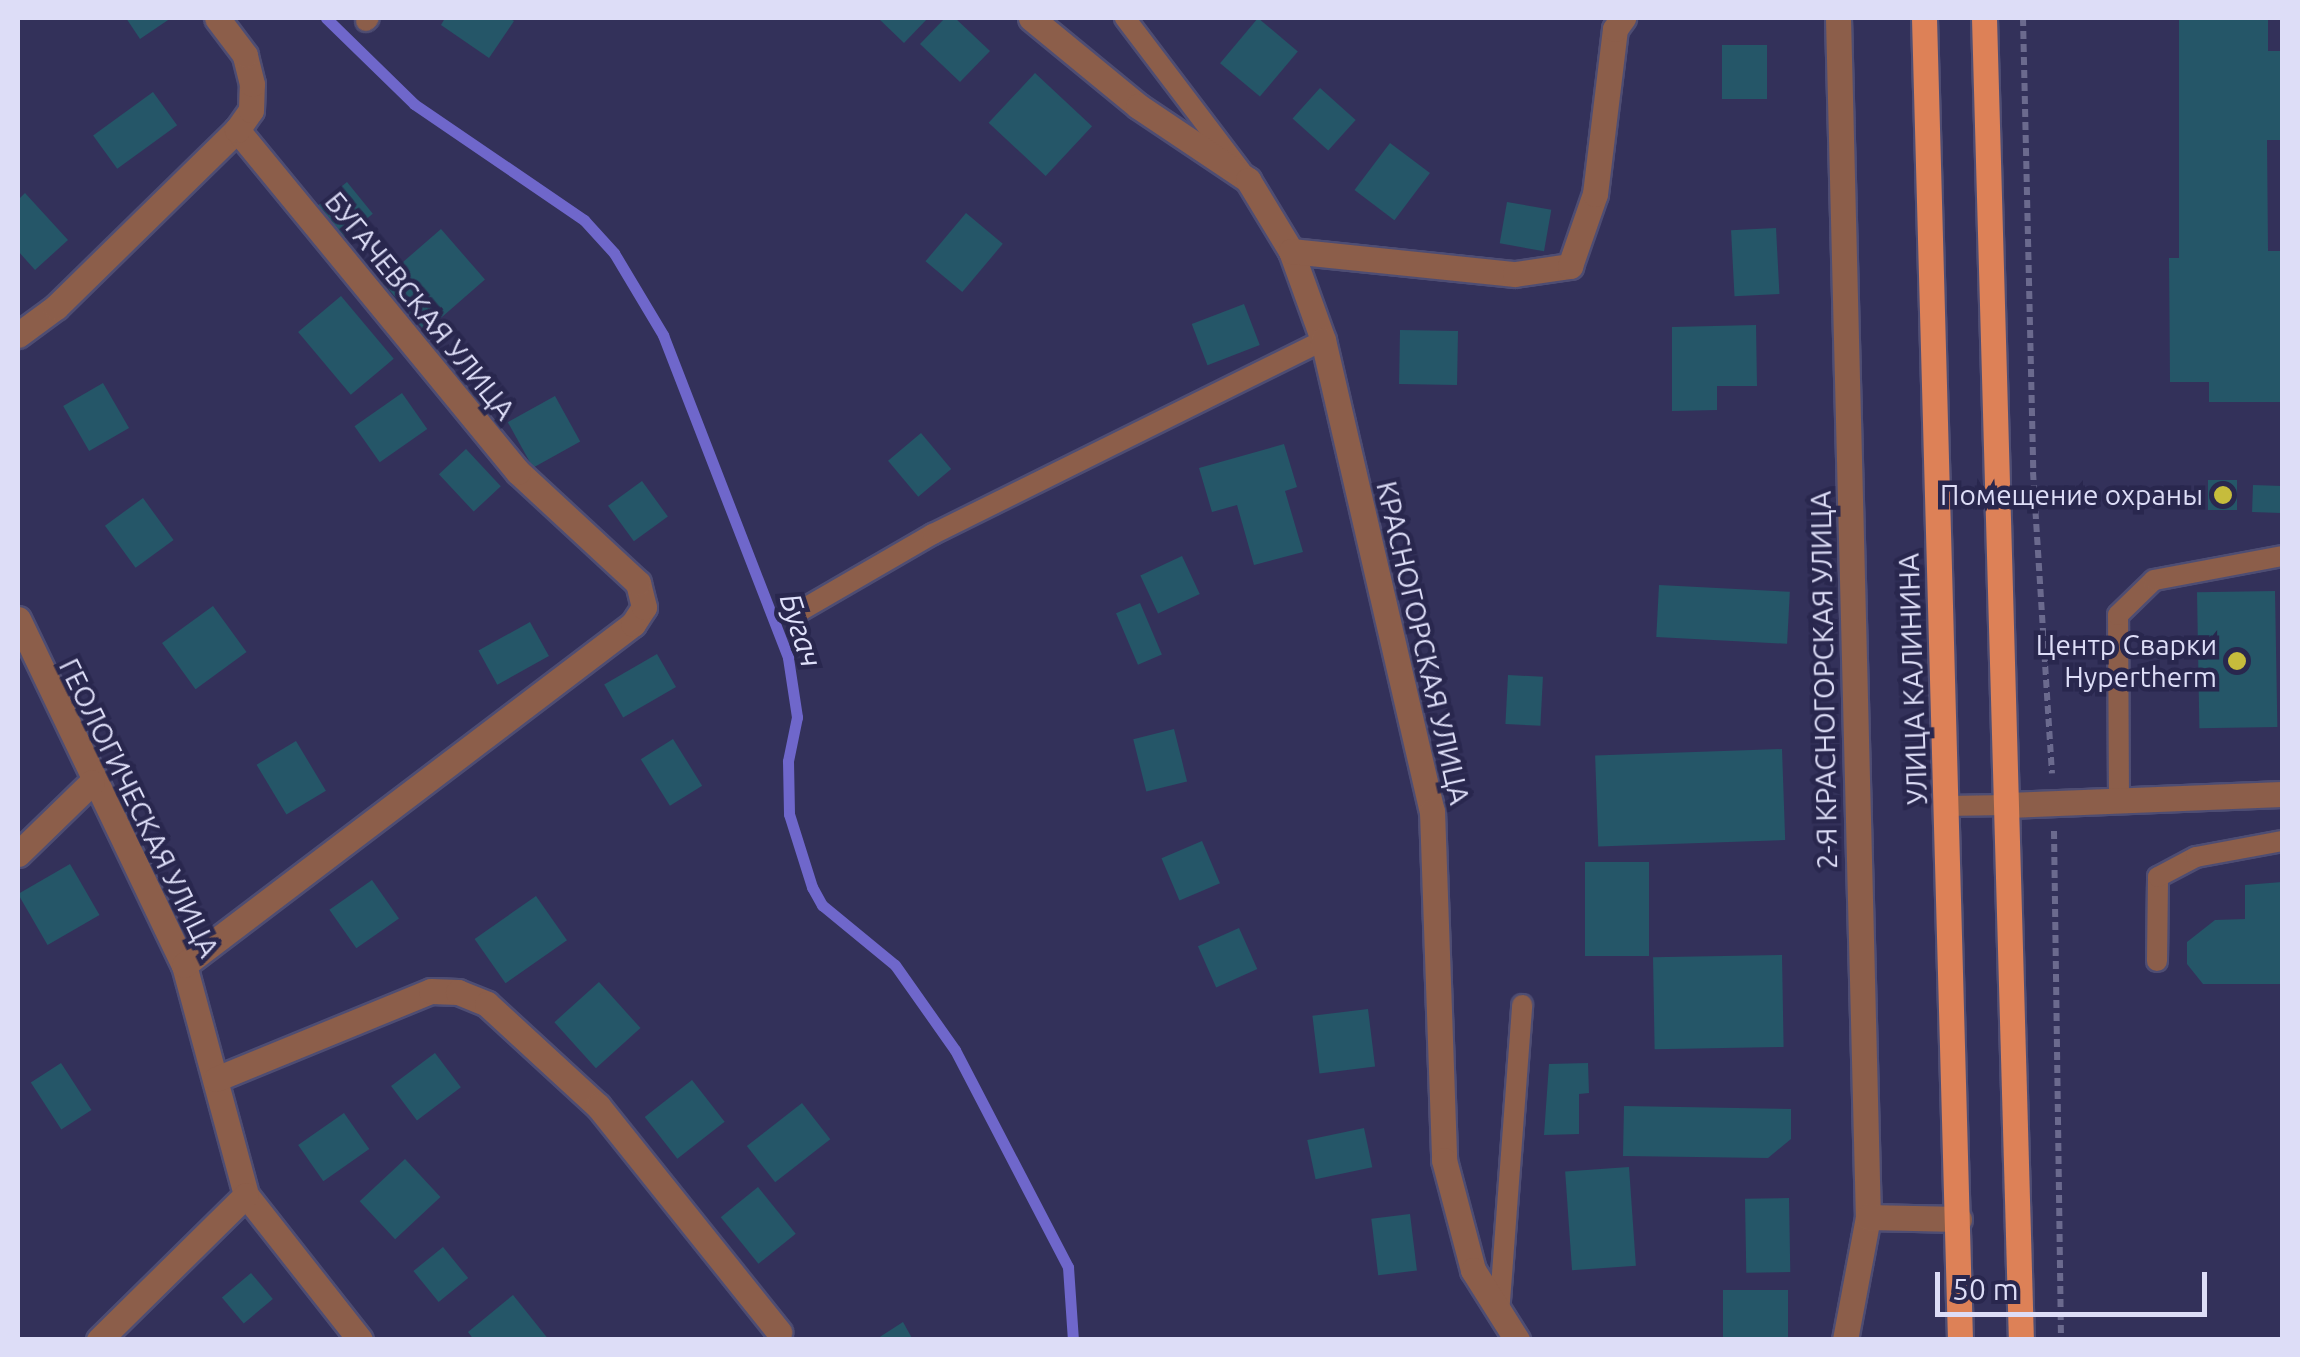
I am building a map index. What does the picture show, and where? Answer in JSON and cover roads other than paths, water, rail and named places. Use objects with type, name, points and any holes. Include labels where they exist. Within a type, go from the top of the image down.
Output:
[{"type":"main road","name":"УЛИЦА КАЛИНИНА","points":[[1924,18],[1960,1340]]},
{"type":"main road","points":[[1984,18],[2021,1340]]},
{"type":"street","points":[[18,335],[56,308],[237,130],[252,110],[252,84],[245,55],[217,18]]},
{"type":"street","name":"КРАСНОГОРСКАЯ УЛИЦА","points":[[1031,18],[1138,106],[1248,180],[1292,251],[1323,340],[1432,811],[1444,1160],[1473,1270],[1498,1316],[1517,1340]]},
{"type":"street","points":[[1292,251],[1516,274],[1558,273],[1570,266],[1594,194],[1616,30],[1623,18]]},
{"type":"street","name":"2-Я КРАСНОГОРСКАЯ УЛИЦА","points":[[1838,18],[1868,1217],[1845,1340]]},
{"type":"street","name":"БУГАЧЕВСКАЯ УЛИЦА","points":[[184,966],[632,624],[644,607],[638,583],[518,472],[237,130]]},
{"type":"street","name":"ГЕОЛОГИЧЕСКАЯ УЛИЦА","points":[[18,618],[92,782],[184,966],[246,1195],[360,1340]]},
{"type":"street","points":[[18,854],[92,782]]},
{"type":"street","points":[[2008,805],[2282,794]]},
{"type":"street","points":[[216,1079],[431,991],[458,992],[487,1004],[598,1106],[779,1332]]},
{"type":"street","points":[[100,1340],[246,1195]]},
{"type":"street","points":[[1868,1217],[1959,1219]]},
{"type":"lane","points":[[1125,18],[1248,180]]},
{"type":"lane","points":[[800,610],[933,534],[1323,340]]},
{"type":"lane","points":[[2119,798],[2118,615],[2154,580],[2282,556]]},
{"type":"lane","points":[[1946,806],[2008,805]]},
{"type":"lane","points":[[2157,961],[2158,877],[2196,857],[2282,841]]},
{"type":"lane","points":[[1498,1316],[1522,1005]]},
{"type":"waterway","name":"Бугач","points":[[326,18],[414,104],[584,220],[614,253],[663,335],[788,658],[797,717],[788,761],[789,814],[812,887],[822,905],[895,965],[955,1050],[1068,1267],[1073,1340]]},
{"type":"place","name":"Помещение охраны","points":[[2223,495]]},
{"type":"place","name":"Центр Сварки Hypertherm","points":[[2237,661]]}]
